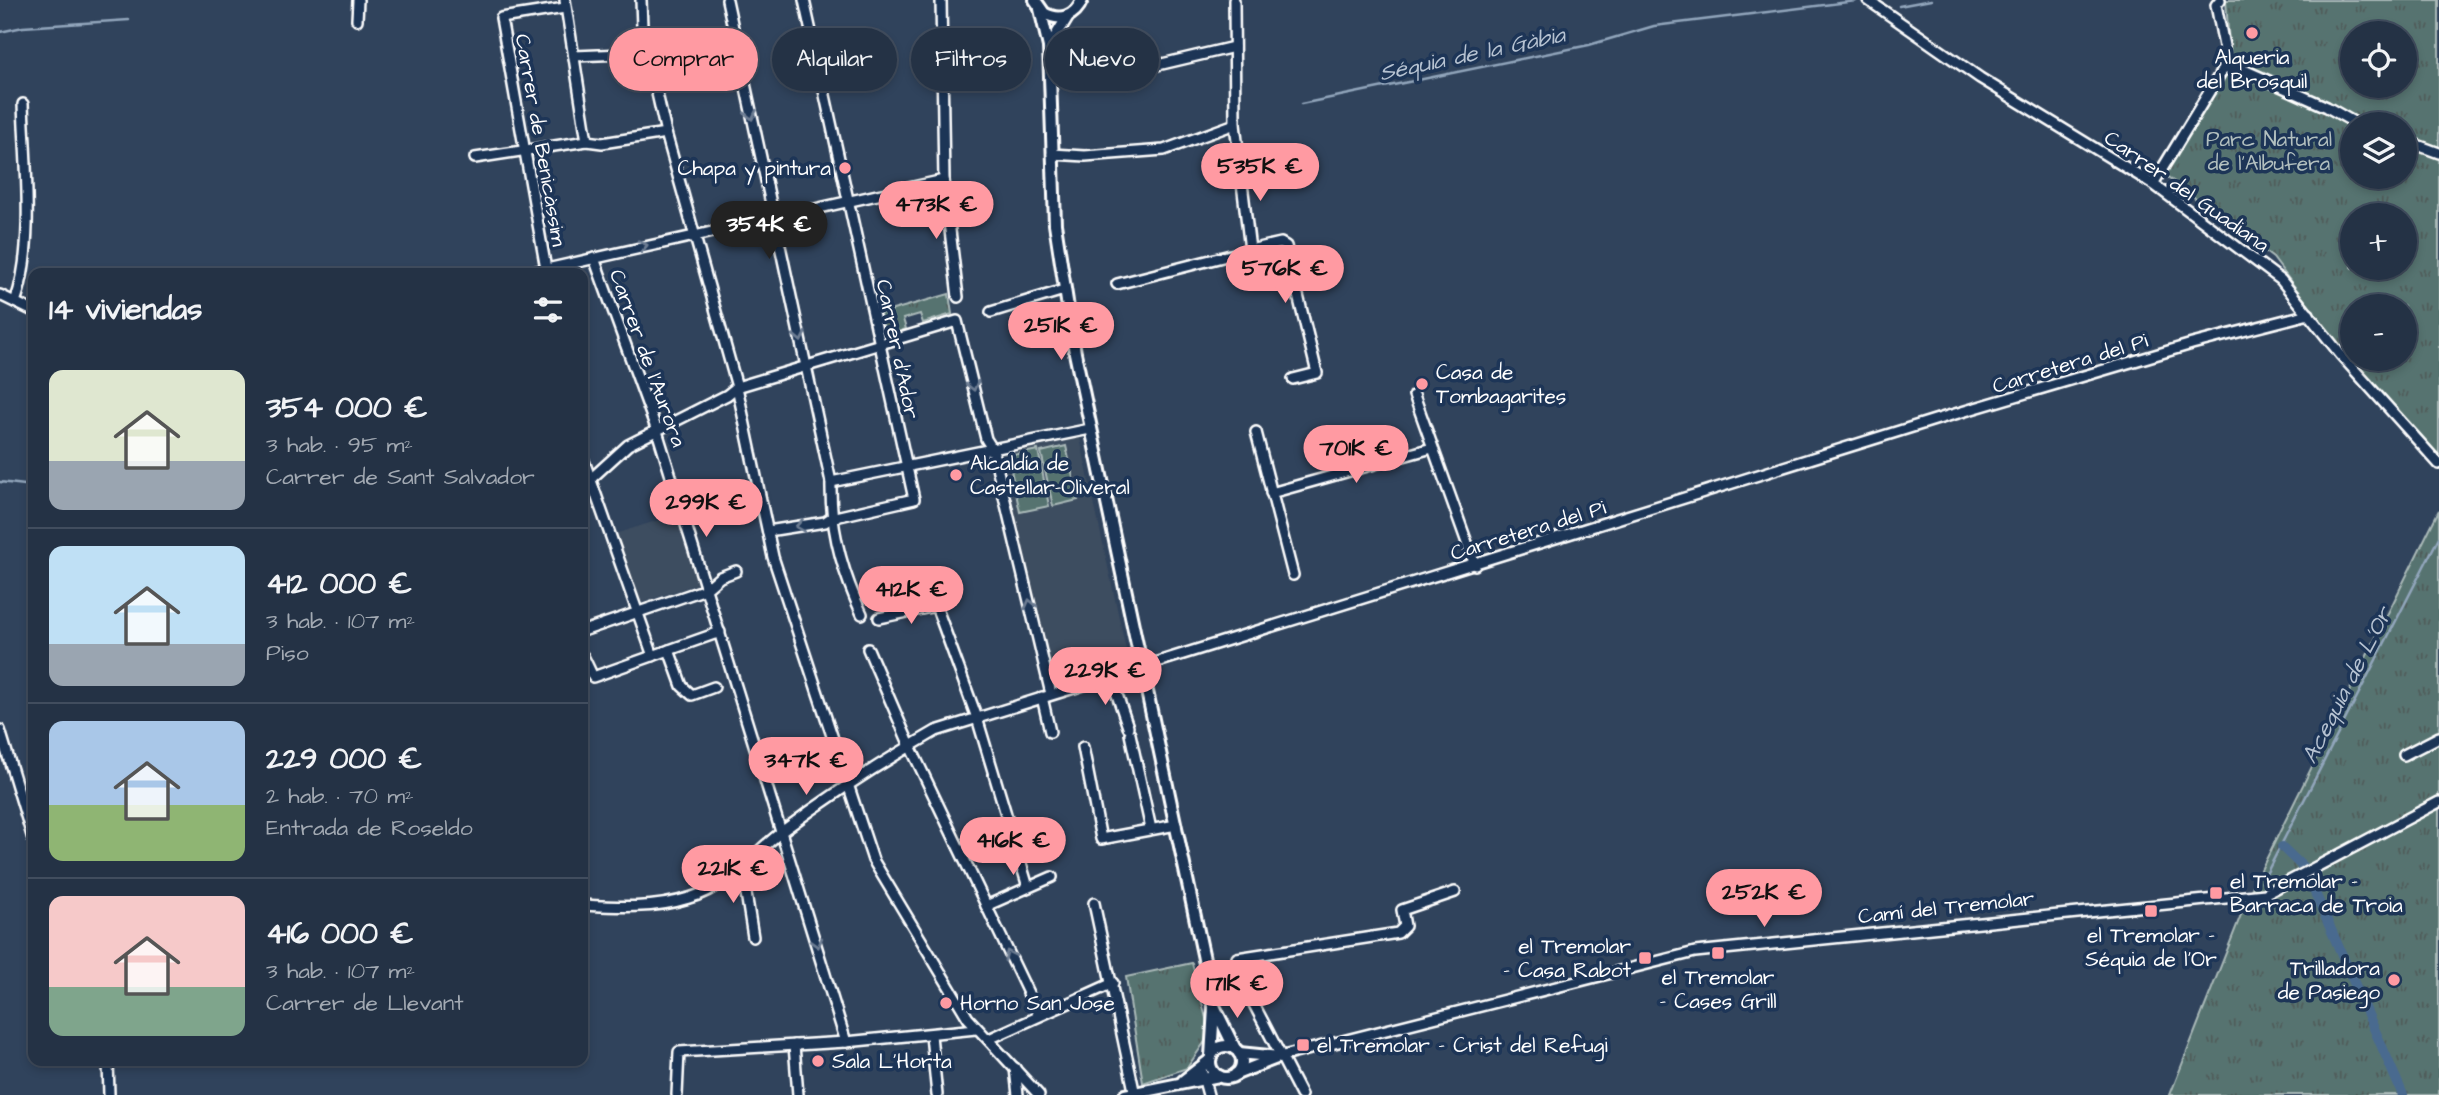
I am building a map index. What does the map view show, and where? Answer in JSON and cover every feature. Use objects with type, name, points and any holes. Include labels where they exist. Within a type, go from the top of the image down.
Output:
[{"type":"street","points":[[357,20],[358,0]]},
{"type":"street","points":[[641,0],[642,28]]},
{"type":"street","points":[[727,0],[831,482],[831,517],[848,583],[862,614]]},
{"type":"street","name":"Carrer d'Ador","points":[[804,0],[914,499],[831,517]]},
{"type":"street","points":[[942,0],[944,180],[958,297]]},
{"type":"street","points":[[1061,28],[1082,0]]},
{"type":"street","points":[[1234,0],[1235,124],[1250,250]]},
{"type":"street","name":"Carrer del Guadiana","points":[[1868,0],[1980,78],[2153,184],[2281,280],[2340,354],[2439,464]]},
{"type":"street","points":[[2153,184],[2223,69],[2224,46],[2216,5],[2220,0]]},
{"type":"street","points":[[565,4],[587,141]]},
{"type":"street","name":"Carrer de Benicàssim","points":[[546,268],[501,18],[565,4]]},
{"type":"street","points":[[1037,4],[1049,16],[1068,16]]},
{"type":"street","points":[[1037,4],[1045,33]]},
{"type":"street","points":[[1159,65],[1234,47]]},
{"type":"street","points":[[574,56],[609,54]]},
{"type":"street","points":[[2223,69],[2242,69],[2340,114]]},
{"type":"street","points":[[657,91],[693,234],[737,387],[773,557],[873,860],[976,1029],[1015,1066],[1039,1095]]},
{"type":"street","points":[[1050,91],[1055,224],[1064,290],[1090,429],[1214,1006],[1211,1068],[1219,1076]]},
{"type":"street","points":[[15,302],[20,288],[26,220],[23,104]]},
{"type":"street","points":[[1052,154],[1085,156],[1164,150],[1235,124]]},
{"type":"street","points":[[475,158],[587,141],[602,143],[666,133]]},
{"type":"street","points":[[2417,145],[2439,153]]},
{"type":"street","points":[[550,268],[944,180]]},
{"type":"street","points":[[1117,284],[1281,243],[1286,247],[1317,373],[1293,379]]},
{"type":"street","name":"Carrer de l'Aurora","points":[[594,258],[657,431],[846,1042]]},
{"type":"street","points":[[991,312],[1064,290]]},
{"type":"street","points":[[0,295],[28,308]]},
{"type":"street","name":"Carretera del Pi","points":[[588,905],[639,906],[691,898],[742,868],[781,831],[847,786],[936,731],[1938,419],[2192,344],[2309,314]]},
{"type":"street","points":[[588,482],[628,445],[737,387],[957,321],[986,439],[993,450],[1047,696],[1050,732]]},
{"type":"street","points":[[1414,395],[1475,565]]},
{"type":"street","points":[[831,482],[1090,429]]},
{"type":"street","points":[[1256,432],[1293,575]]},
{"type":"street","points":[[1271,493],[1432,448]]},
{"type":"street","points":[[588,486],[653,656]]},
{"type":"street","points":[[768,531],[825,522],[831,517]]},
{"type":"street","points":[[588,629],[706,589],[720,577],[736,571]]},
{"type":"street","points":[[879,618],[936,606],[977,718],[1028,887]]},
{"type":"street","points":[[588,666],[593,677],[720,632]]},
{"type":"street","points":[[868,649],[910,746],[1039,1016]]},
{"type":"street","points":[[669,650],[682,686],[692,695],[714,687]]},
{"type":"street","points":[[1111,677],[1129,731],[1151,829]]},
{"type":"street","points":[[0,730],[28,821]]},
{"type":"street","points":[[2404,755],[2439,737]]},
{"type":"street","points":[[1083,747],[1101,839],[1176,825]]},
{"type":"street","points":[[22,799],[28,798]]},
{"type":"street","name":"Camí del Tremolar","points":[[1236,1074],[1279,1057],[1695,952],[2265,894],[2439,802]]},
{"type":"street","points":[[742,868],[753,937]]},
{"type":"street","points":[[986,906],[1052,877]]},
{"type":"street","points":[[1301,1095],[1246,989],[1237,958],[1398,933],[1405,926],[1402,910],[1455,892]]},
{"type":"street","points":[[1094,903],[1113,983],[1131,1094],[1181,1083],[1206,1087],[1219,1076],[1236,1074],[1242,1065],[1214,1006]]},
{"type":"street","points":[[989,1039],[1113,983]]},
{"type":"street","points":[[677,1095],[679,1052],[846,1042],[976,1029]]},
{"type":"street","points":[[931,1035],[937,1095]]},
{"type":"street","points":[[794,1045],[798,1095]]},
{"type":"street","points":[[1181,1083],[1224,1046],[1237,1051]]},
{"type":"street","name":"Camí del Tremolar","points":[[1237,1051],[1279,1057]]},
{"type":"street","points":[[108,1066],[109,1095]]},
{"type":"street","points":[[1015,1066],[1018,1095]]},
{"type":"street","points":[[1201,1068],[1206,1087]]},
{"type":"shaded area","points":[[1080,438],[1129,664],[1054,687],[1001,454]]},
{"type":"shaded area","points":[[675,515],[697,584],[640,603],[615,534]]},
{"type":"green space","name":"Parc Natural de l'Albufera","points":[[2226,0],[2439,0],[2439,468],[2360,371],[2417,371],[2417,294],[2340,294],[2340,346],[2273,258],[2160,171],[2230,59]]},
{"type":"green space","points":[[949,294],[952,314],[923,323],[920,314],[903,319],[906,329],[887,336],[879,314]]},
{"type":"green space","points":[[1066,446],[1078,500],[1053,506],[1041,452]]},
{"type":"green space","points":[[1038,450],[1049,506],[1020,512],[1008,456]]},
{"type":"green space","points":[[2439,510],[2439,1095],[2170,1095],[2250,892]]},
{"type":"green space","points":[[1192,963],[1210,1034],[1187,1068],[1143,1083],[1126,977]]},
{"type":"waterway","name":"Séquia de la Gàbia","points":[[1899,6],[1931,0]]},
{"type":"waterway","name":"Séquia de la Gàbia","points":[[1301,104],[1589,45],[1654,26],[1856,1]]},
{"type":"waterway","points":[[0,32],[23,27],[129,20]]},
{"type":"waterway","points":[[0,482],[28,485]]},
{"type":"waterway","name":"Acequia de L'Or","points":[[2262,882],[2439,537]]},
{"type":"waterway","points":[[2282,847],[2304,868]]},
{"type":"waterway","points":[[2309,879],[2403,1095]]},
{"type":"place","name":"Alqueria del Brosquil","points":[[2252,33]]},
{"type":"place","name":"Chapa y pintura","points":[[845,168]]},
{"type":"place","name":"Casa de Tombagarites","points":[[1422,384]]},
{"type":"place","name":"Alcaldía de Castellar-Oliveral","points":[[956,475]]},
{"type":"place","name":"el Tremolar - Barraca de Troia","points":[[2216,893]]},
{"type":"place","name":"el Tremolar - Séquia de l'Or","points":[[2151,911]]},
{"type":"place","name":"el Tremolar - Cases Grill","points":[[1718,953]]},
{"type":"place","name":"el Tremolar - Casa Rabot","points":[[1645,958]]},
{"type":"place","name":"Trilladora de Pasiego","points":[[2394,980]]},
{"type":"place","name":"Horno San Jose","points":[[946,1003]]},
{"type":"place","name":"el Tremolar - Crist del Refugi","points":[[1303,1045]]},
{"type":"place","name":"Sala L'Horta","points":[[818,1061]]}]
